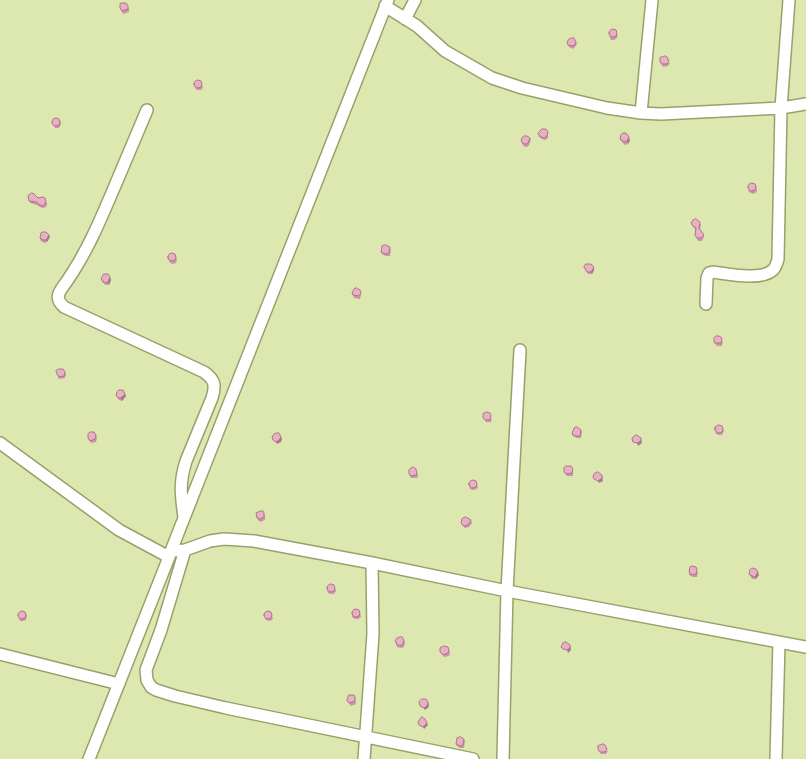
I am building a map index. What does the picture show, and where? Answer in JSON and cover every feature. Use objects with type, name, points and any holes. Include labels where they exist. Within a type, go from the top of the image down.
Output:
[{"type":"street","points":[[405,19],[415,0]]},
{"type":"street","points":[[641,113],[652,0]]},
{"type":"street","points":[[706,304],[707,278],[709,274],[713,272],[748,276],[762,275],[774,270],[777,265],[781,108],[789,0]]},
{"type":"street","points":[[89,759],[387,3],[445,51],[492,78],[522,88],[607,108],[641,113],[661,114],[781,108],[806,104]]},
{"type":"street","points":[[147,110],[90,244],[59,292],[58,299],[59,303],[64,307],[204,372],[214,382],[212,398],[183,472],[180,493],[184,517]]},
{"type":"street","points":[[503,759],[507,591],[520,350]]},
{"type":"street","points":[[0,443],[120,530],[170,554],[210,541],[224,539],[254,541],[806,647]]},
{"type":"street","points":[[185,550],[161,630],[146,670],[147,680],[151,687],[175,696],[226,708],[473,759]]},
{"type":"street","points":[[364,759],[373,634],[372,563]]},
{"type":"street","points":[[776,759],[779,642]]},
{"type":"street","points":[[0,654],[119,684]]},
{"type":"building","points":[[126,3],[128,9],[122,11],[120,4]]},
{"type":"building","points":[[613,29],[617,33],[613,37],[609,33]]},
{"type":"building","points":[[574,38],[575,45],[568,45],[569,39]]},
{"type":"building","points":[[665,56],[669,61],[667,64],[662,64],[660,58]]},
{"type":"building","points":[[198,80],[202,84],[198,88],[194,84]]},
{"type":"building","points":[[56,118],[60,122],[56,126],[52,122]]},
{"type":"building","points":[[542,129],[546,129],[548,132],[544,138],[538,134]]},
{"type":"building","points":[[623,133],[626,133],[629,137],[624,142],[620,139]]},
{"type":"building","points":[[524,136],[530,138],[526,144],[521,141]]},
{"type":"building","points":[[752,183],[756,187],[752,191],[748,187]]},
{"type":"building","points":[[32,193],[38,198],[45,198],[45,204],[42,206],[36,202],[29,201],[28,196]]},
{"type":"building","points":[[696,219],[700,222],[699,228],[704,235],[701,238],[697,238],[695,235],[696,228],[691,223]]},
{"type":"building","points":[[43,232],[49,235],[46,240],[40,238]]},
{"type":"building","points":[[382,246],[390,247],[389,253],[385,254],[381,252]]},
{"type":"building","points":[[172,253],[176,257],[172,261],[168,257]]},
{"type":"building","points":[[586,264],[591,264],[594,267],[591,272],[587,272],[584,267]]},
{"type":"building","points":[[104,274],[108,274],[110,277],[108,282],[105,283],[101,279]]},
{"type":"building","points":[[357,288],[361,293],[359,296],[352,293]]},
{"type":"building","points":[[716,336],[722,338],[721,343],[714,342]]},
{"type":"building","points":[[63,369],[65,372],[64,376],[59,377],[56,371]]},
{"type":"building","points":[[119,390],[123,390],[125,394],[121,398],[118,398],[116,395]]},
{"type":"building","points":[[490,413],[490,420],[483,418],[483,414]]},
{"type":"building","points":[[719,425],[723,429],[719,433],[715,429]]},
{"type":"building","points":[[577,427],[581,430],[580,436],[572,434],[574,428]]},
{"type":"building","points":[[94,432],[96,435],[95,439],[90,441],[88,434]]},
{"type":"building","points":[[279,433],[281,437],[276,442],[272,437],[274,434]]},
{"type":"building","points":[[637,435],[641,438],[641,441],[633,442],[633,437]]},
{"type":"building","points":[[566,466],[571,466],[573,469],[572,473],[566,474],[564,472]]},
{"type":"building","points":[[413,467],[416,469],[417,474],[411,476],[409,470]]},
{"type":"building","points":[[598,472],[602,475],[602,478],[598,481],[593,477]]},
{"type":"building","points":[[473,480],[477,484],[473,488],[469,484]]},
{"type":"building","points":[[263,511],[264,517],[257,518],[256,513]]},
{"type":"building","points":[[466,517],[471,520],[468,525],[464,526],[461,523],[462,519]]},
{"type":"building","points":[[692,566],[697,569],[696,574],[692,575],[689,572]]},
{"type":"building","points":[[752,568],[758,572],[755,577],[749,574]]},
{"type":"building","points":[[331,584],[335,588],[331,592],[327,588]]},
{"type":"building","points":[[356,609],[360,613],[356,617],[352,613]]},
{"type":"building","points":[[22,611],[26,615],[22,619],[18,615]]},
{"type":"building","points":[[268,611],[272,615],[268,619],[264,615]]},
{"type":"building","points":[[402,637],[404,640],[400,646],[395,641],[397,638]]},
{"type":"building","points":[[566,642],[570,645],[570,648],[567,650],[561,647]]},
{"type":"building","points":[[448,647],[449,651],[443,655],[440,652],[440,648]]},
{"type":"building","points":[[349,695],[354,695],[355,701],[350,703],[347,701]]},
{"type":"building","points":[[422,699],[426,699],[428,702],[424,708],[420,706],[419,702]]},
{"type":"building","points":[[422,717],[427,723],[423,727],[418,722]]},
{"type":"building","points":[[461,737],[464,739],[463,745],[460,746],[456,744],[457,738]]},
{"type":"building","points":[[603,744],[607,749],[605,752],[600,752],[598,746]]}]
